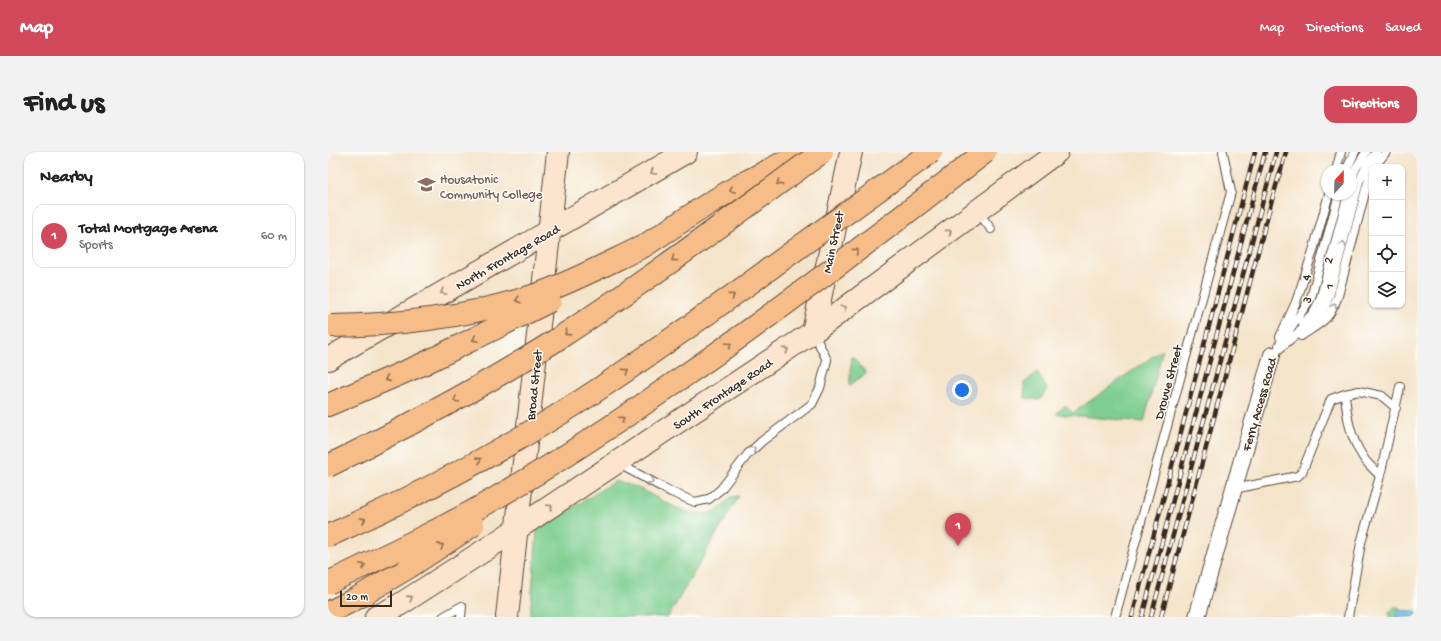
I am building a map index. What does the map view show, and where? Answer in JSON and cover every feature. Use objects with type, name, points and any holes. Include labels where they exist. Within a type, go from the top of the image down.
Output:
[{"type":"highway","points":[[328,405],[423,364],[574,288],[644,246],[740,185],[804,152]]},
{"type":"highway","points":[[328,466],[443,408],[553,342],[608,306],[822,152]]},
{"type":"highway","points":[[328,536],[416,494],[466,468],[526,434],[581,400],[685,329],[931,152]]},
{"type":"highway","points":[[328,613],[359,597],[409,567],[479,521],[601,434],[713,357],[810,287],[984,152]]},
{"type":"highway","points":[[330,326],[372,326],[420,322],[458,316],[494,307],[524,298],[564,283],[644,246]]},
{"type":"highway","points":[[328,583],[472,512],[519,485],[601,434]]},
{"type":"main road","name":"Broad Street","points":[[507,617],[558,152]]},
{"type":"main road","name":"North Frontage Road","points":[[328,359],[686,152]]},
{"type":"main road","name":"Main Street","points":[[813,332],[851,152]]},
{"type":"main road","name":"South Frontage Road","points":[[376,617],[399,605],[813,332],[1057,152]]},
{"type":"street","name":"Ferry Access Road","points":[[1197,617],[1272,355]]},
{"type":"lane","name":"Drouve Street","points":[[1115,617],[1230,192],[1223,152]]},
{"type":"lane","points":[[1338,164],[1341,152]]},
{"type":"lane","points":[[1349,164],[1355,152]]},
{"type":"lane","points":[[1357,166],[1366,152]]},
{"type":"lane","name":"2","points":[[1272,355],[1320,314],[1326,304],[1361,178],[1367,165],[1376,152]]},
{"type":"lane","points":[[1376,164],[1386,152]]},
{"type":"lane","name":"1","points":[[1272,355],[1327,319],[1331,313],[1338,296],[1369,180]]},
{"type":"lane","name":"Ferry Access Road","points":[[1272,355],[1296,302],[1313,251],[1327,200]]},
{"type":"lane","name":"4","points":[[1272,355],[1311,298],[1337,200]]},
{"type":"lane","name":"3","points":[[1272,355],[1313,313],[1320,300],[1346,200]]},
{"type":"lane","points":[[977,211],[991,229]]},
{"type":"lane","points":[[616,463],[671,492],[695,502],[709,499],[721,489],[748,454],[762,441],[812,404],[820,388],[827,360],[813,332]]},
{"type":"lane","points":[[1348,617],[1360,543],[1380,476],[1400,387]]},
{"type":"lane","points":[[1234,489],[1298,476],[1302,472],[1331,398],[1359,390],[1382,396],[1396,408]]},
{"type":"lane","points":[[1345,394],[1347,417],[1353,438],[1364,458],[1380,476]]},
{"type":"lane","points":[[443,617],[462,606],[461,617]]},
{"type":"green space","points":[[1163,349],[1144,422],[1056,414],[1065,405],[1073,413]]},
{"type":"green space","points":[[852,356],[866,373],[849,386]]},
{"type":"green space","points":[[1037,372],[1047,389],[1040,400],[1025,398],[1024,383]]},
{"type":"green space","points":[[615,481],[640,489],[682,510],[693,513],[715,511],[724,505],[731,497],[739,496],[668,617],[530,617],[537,530]]},
{"type":"green space","points":[[1394,607],[1399,607],[1399,610],[1417,617],[1389,617],[1389,613]]},
{"type":"water","points":[[1397,610],[1417,611],[1417,617],[1396,617]]},
{"type":"railway","points":[[1132,617],[1255,152]]},
{"type":"railway","points":[[1142,617],[1265,152]]},
{"type":"railway","points":[[1151,617],[1276,152]]},
{"type":"railway","points":[[1161,617],[1271,203],[1286,152]]},
{"type":"place","name":"Housatonic Community College","points":[[427,185]]},
{"type":"place","name":"Total Mortgage Arena","points":[[958,546]]}]
